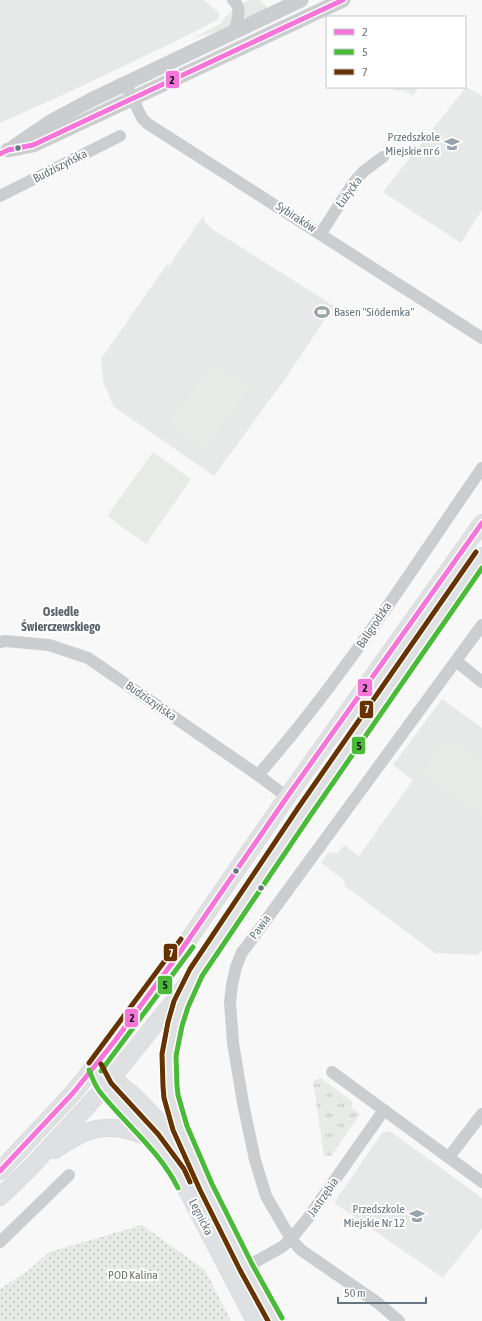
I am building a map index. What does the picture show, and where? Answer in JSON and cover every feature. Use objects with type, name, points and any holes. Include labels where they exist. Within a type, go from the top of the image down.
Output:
[{"type":"main road","points":[[0,1171],[73,1093],[95,1067],[178,955],[287,797],[482,523]]},
{"type":"main road","points":[[0,1197],[32,1166],[109,1082],[196,973],[304,812],[482,556]]},
{"type":"main road","points":[[196,973],[181,1004],[175,1024],[169,1054],[170,1086],[171,1096],[180,1128],[206,1187]]},
{"type":"main road","name":"Legnicka","points":[[95,1067],[109,1082],[178,1173],[255,1321]]},
{"type":"main road","name":"Legnicka","points":[[109,1082],[134,1096],[157,1120],[206,1187],[246,1267],[276,1321]]},
{"type":"main road","points":[[32,1166],[65,1142],[85,1132],[115,1128],[129,1130],[152,1138]]},
{"type":"street","points":[[233,0],[238,6],[239,11],[234,32]]},
{"type":"street","points":[[4,152],[52,121],[125,83],[301,0]]},
{"type":"street","points":[[4,152],[33,145],[343,0]]},
{"type":"street","name":"Sybiraków","points":[[125,83],[142,118],[148,124],[321,233],[482,338]]},
{"type":"street","name":"Budziszyńska","points":[[0,196],[120,136]]},
{"type":"street","name":"Łużycka","points":[[321,233],[354,182],[364,171],[383,157]]},
{"type":"street","name":"Baligrodzka","points":[[258,775],[300,726],[346,666],[482,468]]},
{"type":"street","name":"Pawia","points":[[291,1239],[265,1192],[255,1160],[232,1032],[231,994],[236,967],[242,952],[482,625]]},
{"type":"street","name":"Budziszyńska","points":[[0,642],[5,641],[50,645],[88,658],[258,775],[287,797]]},
{"type":"street","points":[[456,661],[482,682]]},
{"type":"street","points":[[332,1072],[482,1182]]},
{"type":"street","name":"Jastrzębia","points":[[246,1267],[282,1247],[291,1239],[308,1218],[384,1110]]},
{"type":"street","points":[[449,1157],[482,1114]]},
{"type":"street","points":[[0,1242],[70,1175]]},
{"type":"street","points":[[291,1239],[301,1250],[378,1303],[399,1321]]},
{"type":"shaded area","points":[[0,0],[204,0],[219,13],[219,19],[67,93],[0,123]]},
{"type":"shaded area","name":"Przedszkole Miejskie nr 6","points":[[466,87],[482,96],[482,210],[461,243],[383,192]]},
{"type":"shaded area","points":[[203,216],[205,222],[212,229],[334,306],[285,379],[214,476],[113,406],[104,386],[101,361],[167,264],[169,266]]},
{"type":"shaded area","points":[[442,699],[482,728],[482,950],[478,955],[435,953],[345,886],[344,880],[321,863],[328,853],[338,853],[344,845],[359,856],[413,780],[393,765]]},
{"type":"shaded area","name":"Przedszkole Miejskie Nr 12","points":[[390,1131],[482,1198],[482,1228],[443,1278],[334,1203],[382,1133]]},
{"type":"green space","points":[[250,0],[260,0],[268,9],[248,18],[245,17],[241,3]]},
{"type":"green space","points":[[234,9],[230,26],[216,32],[191,39],[220,24]]},
{"type":"green space","points":[[392,88],[418,88],[413,95],[402,90],[396,91]]},
{"type":"green space","points":[[214,361],[250,388],[204,450],[168,423]]},
{"type":"green space","points":[[153,452],[191,479],[146,544],[107,516]]},
{"type":"green space","points":[[447,737],[482,761],[482,816],[421,774]]},
{"type":"green space","points":[[321,1078],[353,1102],[351,1107],[360,1114],[331,1156],[324,1155],[313,1081]]},
{"type":"green space","name":"POD Kalina","points":[[142,1225],[205,1270],[231,1321],[0,1321],[0,1289],[29,1270],[49,1252]]},
{"type":"transit line","name":"2","points":[[0,154],[8,150],[33,145],[343,0]]},
{"type":"transit line","name":"2","points":[[0,1171],[73,1093],[114,1042],[178,955],[287,797],[482,523]]},
{"type":"transit line","name":"7","points":[[268,1321],[240,1270],[200,1190],[173,1130],[164,1098],[163,1086],[162,1054],[168,1022],[174,1001],[190,969],[298,808],[476,552]]},
{"type":"transit line","name":"5","points":[[282,1318],[252,1264],[212,1184],[187,1126],[178,1095],[177,1086],[176,1056],[182,1026],[188,1007],[202,976],[310,816],[482,568]]},
{"type":"transit line","name":"7","points":[[89,1063],[181,939]]},
{"type":"transit line","name":"5","points":[[101,1071],[193,947]]},
{"type":"transit line","name":"7","points":[[101,1064],[111,1083],[158,1134],[184,1169],[190,1182]]},
{"type":"transit line","name":"5","points":[[89,1070],[100,1092],[152,1150],[170,1174],[178,1188]]},
{"type":"place","name":"Przedszkole Miejskie nr 6","points":[[452,144]]},
{"type":"place","name":"Basen \"Siódemka\"","points":[[322,312]]},
{"type":"place","name":"Przedszkole Miejskie Nr 12","points":[[417,1216]]},
{"type":"district","name":"Osiedle Świerczewskiego","points":[[61,618]]}]
